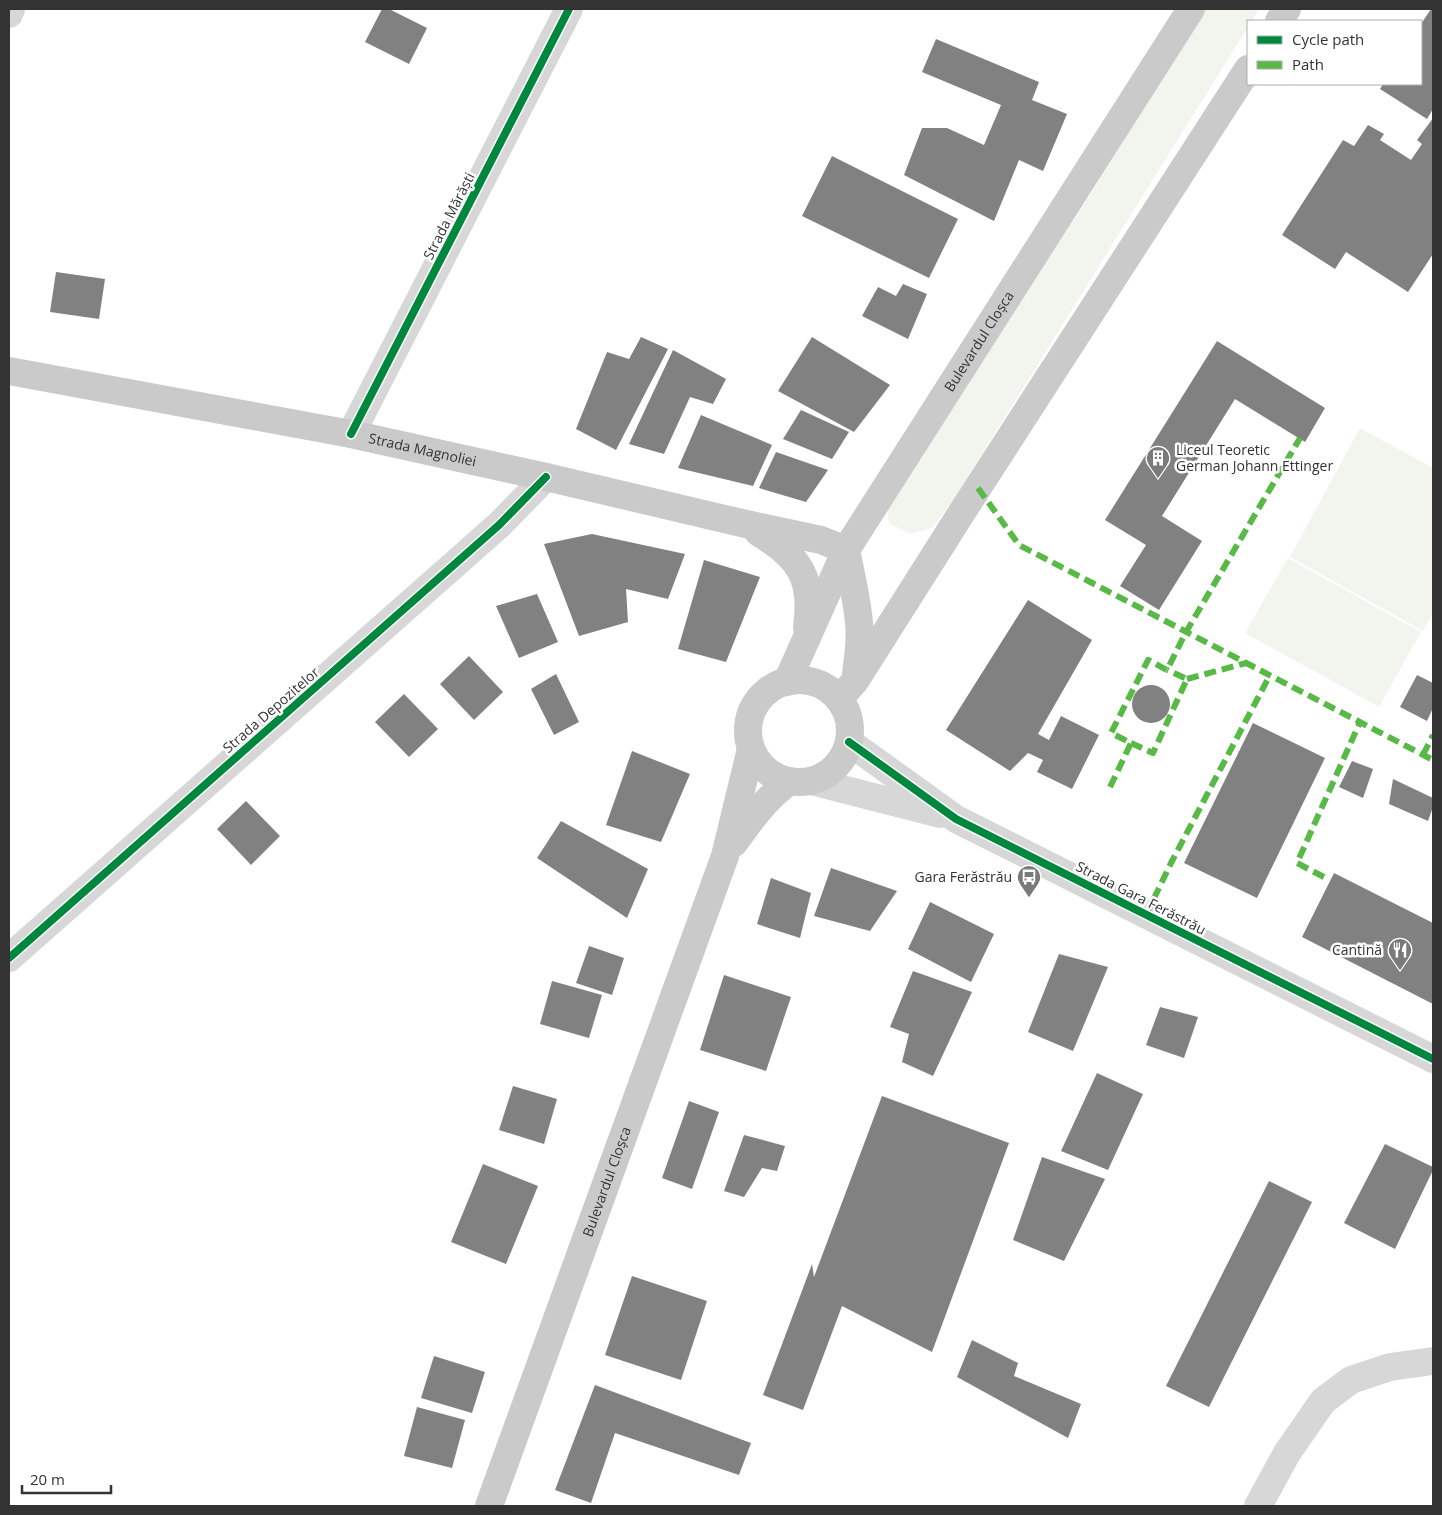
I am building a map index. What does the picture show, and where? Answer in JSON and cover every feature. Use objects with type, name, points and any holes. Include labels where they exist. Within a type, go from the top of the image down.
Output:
[{"type":"main road","name":"Bulevardul Cloșca","points":[[489,1506],[725,856],[751,749],[748,732],[750,715],[759,700],[771,688],[787,682],[846,550],[1191,9]]},
{"type":"main road","points":[[1280,20],[1287,9]]},
{"type":"main road","points":[[847,690],[1247,71]]},
{"type":"main road","name":"Strada Magnoliei","points":[[9,371],[351,434],[821,540],[846,550]]},
{"type":"main road","name":"Strada Magnoliei","points":[[746,524],[776,542],[791,555],[801,568],[810,607],[806,638]]},
{"type":"main road","points":[[846,550],[859,625],[859,651],[847,690],[847,714],[851,730],[849,742]]},
{"type":"main road","points":[[787,682],[805,681],[847,690]]},
{"type":"main road","name":"Bulevardul Cloșca","points":[[725,856],[757,810],[774,793],[801,781],[824,776],[844,756],[849,742]]},
{"type":"main road","points":[[751,749],[758,762],[769,772],[782,780],[801,781]]},
{"type":"street","points":[[9,14],[11,9]]},
{"type":"street","name":"Strada Mărăști","points":[[351,434],[569,9]]},
{"type":"street","name":"Strada Depozitelor","points":[[9,958],[499,525],[546,477]]},
{"type":"street","name":"Strada Gara Ferăstrău","points":[[849,742],[956,818],[1433,1059]]},
{"type":"street","name":"Strada Gara Ferăstrău","points":[[801,781],[956,818]]},
{"type":"street","points":[[1258,1506],[1287,1453],[1322,1401],[1351,1380],[1390,1367],[1433,1361]]},
{"type":"shaded area","points":[[1205,9],[1259,9],[1253,20],[1247,20],[1247,29],[955,497],[932,528],[910,534],[889,523],[886,501],[1089,197]]},
{"type":"shaded area","points":[[1360,428],[1433,468],[1433,613],[1423,631],[1290,557]]},
{"type":"shaded area","points":[[1288,558],[1421,632],[1379,707],[1245,633]]},
{"type":"building","points":[[382,9],[389,9],[427,28],[409,64],[365,42]]},
{"type":"building","points":[[1431,9],[1433,9],[1433,109],[1427,119],[1380,89],[1382,85],[1422,85],[1422,22]]},
{"type":"building","points":[[936,39],[1039,82],[1032,100],[1067,114],[1043,171],[1019,160],[994,221],[904,175],[922,128],[947,128],[984,145],[1001,105],[922,72]]},
{"type":"building","points":[[1433,118],[1433,254],[1408,292],[1346,252],[1335,269],[1282,235],[1343,140],[1354,146],[1368,125],[1384,134],[1380,140],[1411,160],[1422,144],[1417,140]]},
{"type":"building","points":[[832,156],[958,219],[929,278],[802,216]]},
{"type":"building","points":[[56,272],[105,279],[99,319],[50,312]]},
{"type":"building","points":[[903,284],[927,294],[908,339],[862,316],[878,287],[896,296]]},
{"type":"building","points":[[641,337],[668,349],[616,450],[576,429],[607,352],[629,359]]},
{"type":"building","points":[[812,337],[890,385],[854,432],[778,391]]},
{"type":"building","name":"Liceul Teoretic German Johann Ettinger","points":[[1217,341],[1325,408],[1305,442],[1235,399],[1162,516],[1202,541],[1159,610],[1120,586],[1146,545],[1105,520]]},
{"type":"building","points":[[673,350],[726,379],[713,404],[690,397],[664,454],[629,444]]},
{"type":"building","points":[[801,410],[849,432],[832,459],[783,439]]},
{"type":"building","points":[[701,415],[772,445],[753,486],[678,468]]},
{"type":"building","points":[[776,452],[828,470],[806,502],[759,488]]},
{"type":"building","points":[[592,534],[685,554],[668,599],[626,589],[628,622],[579,636],[544,544]]},
{"type":"building","points":[[704,560],[760,577],[726,662],[678,649]]},
{"type":"building","points":[[537,594],[558,642],[519,658],[496,606]]},
{"type":"building","points":[[1028,600],[1092,640],[1038,734],[1049,740],[1061,716],[1099,735],[1072,789],[1037,772],[1043,760],[1028,753],[1010,771],[946,730]]},
{"type":"building","points":[[469,656],[503,692],[474,720],[440,684]]},
{"type":"building","points":[[556,674],[579,722],[554,735],[531,689]]},
{"type":"building","points":[[1417,675],[1433,683],[1433,708],[1427,721],[1400,707]]},
{"type":"building","points":[[1151,685],[1158,686],[1164,691],[1169,697],[1169,711],[1164,717],[1158,722],[1151,723],[1144,722],[1138,717],[1133,711],[1132,704],[1133,697],[1138,691],[1144,686]]},
{"type":"building","points":[[404,694],[438,729],[409,757],[375,722]]},
{"type":"building","points":[[1253,723],[1325,758],[1257,898],[1184,863]]},
{"type":"building","points":[[632,751],[690,774],[661,842],[606,825]]},
{"type":"building","points":[[1352,761],[1373,769],[1363,798],[1339,787]]},
{"type":"building","points":[[1393,779],[1433,798],[1433,807],[1428,821],[1389,804]]},
{"type":"building","points":[[246,801],[280,836],[251,865],[217,829]]},
{"type":"building","points":[[561,821],[648,869],[627,918],[537,858]]},
{"type":"building","points":[[831,868],[897,891],[870,931],[814,916]]},
{"type":"building","name":"Cantină","points":[[1334,873],[1433,923],[1433,1004],[1302,937]]},
{"type":"building","points":[[771,878],[811,893],[800,938],[757,924]]},
{"type":"building","points":[[930,902],[994,934],[971,982],[908,949]]},
{"type":"building","points":[[589,946],[624,958],[612,995],[576,983]]},
{"type":"building","points":[[1059,954],[1108,967],[1073,1051],[1028,1032]]},
{"type":"building","points":[[913,971],[972,992],[933,1076],[902,1062],[909,1034],[890,1027]]},
{"type":"building","points":[[724,975],[791,997],[766,1071],[700,1050]]},
{"type":"building","points":[[552,981],[602,995],[589,1038],[540,1024]]},
{"type":"building","points":[[1160,1007],[1198,1017],[1184,1058],[1146,1045]]},
{"type":"building","points":[[1097,1073],[1143,1094],[1108,1170],[1061,1151]]},
{"type":"building","points":[[513,1086],[557,1099],[544,1144],[499,1130]]},
{"type":"building","points":[[882,1096],[1009,1143],[932,1352],[842,1306],[803,1410],[763,1395],[812,1264],[814,1277]]},
{"type":"building","points":[[689,1101],[719,1112],[692,1189],[662,1178]]},
{"type":"building","points":[[744,1135],[785,1146],[777,1171],[762,1168],[744,1197],[724,1191]]},
{"type":"building","points":[[1385,1144],[1433,1167],[1395,1249],[1344,1223]]},
{"type":"building","points":[[1042,1157],[1105,1179],[1064,1261],[1013,1240]]},
{"type":"building","points":[[483,1164],[538,1186],[506,1264],[451,1242]]},
{"type":"building","points":[[1269,1181],[1312,1202],[1209,1407],[1166,1386]]},
{"type":"building","points":[[632,1276],[707,1301],[681,1380],[605,1355]]},
{"type":"building","points":[[972,1340],[1018,1363],[1014,1376],[1081,1404],[1068,1438],[957,1377]]},
{"type":"building","points":[[434,1356],[485,1372],[472,1413],[421,1398]]},
{"type":"building","points":[[595,1385],[751,1443],[739,1475],[615,1433],[591,1503],[555,1490]]},
{"type":"building","points":[[417,1407],[465,1420],[452,1468],[404,1456]]},
{"type":"marked path","points":[[1110,787],[1131,743],[1111,733],[1148,660],[1167,670],[1186,632],[1300,438]]},
{"type":"marked path","points":[[978,488],[1019,545],[1433,760]]},
{"type":"marked path","points":[[1187,679],[1246,663]]},
{"type":"marked path","points":[[1131,743],[1153,753],[1187,679],[1167,670]]},
{"type":"marked path","points":[[1146,915],[1171,863],[1270,675]]},
{"type":"marked path","points":[[1324,877],[1297,863],[1360,722]]},
{"type":"marked path","points":[[1423,755],[1433,735]]},
{"type":"cycle path","points":[[351,434],[569,9]]},
{"type":"cycle path","points":[[9,958],[499,525],[546,477]]},
{"type":"cycle path","points":[[849,742],[956,819],[1433,1059]]},
{"type":"place","name":"Liceul Teoretic German Johann Ettinger","points":[[1158,479]]},
{"type":"place","name":"Gara Ferăstrău","points":[[1029,898]]},
{"type":"place","name":"Cantină","points":[[1400,971]]}]
